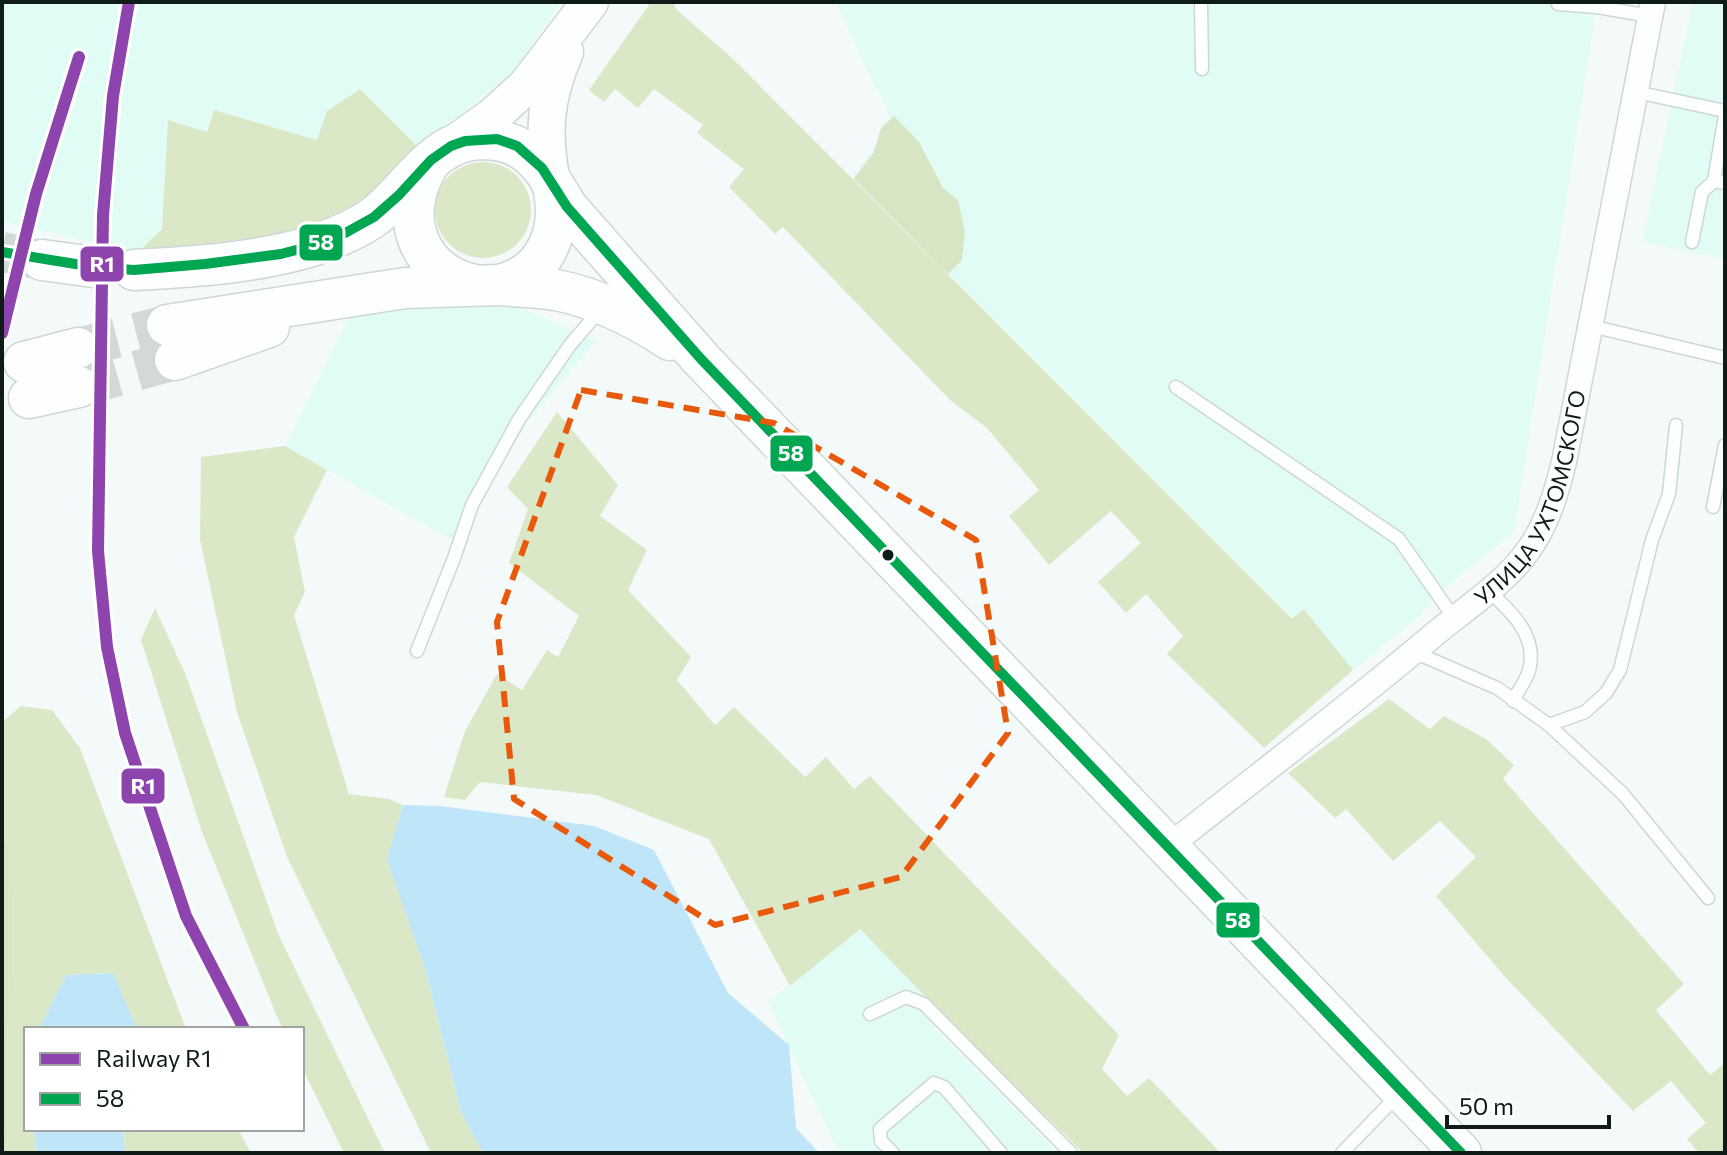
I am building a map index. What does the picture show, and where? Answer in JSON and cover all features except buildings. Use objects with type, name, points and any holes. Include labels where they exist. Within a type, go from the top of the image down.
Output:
[{"type":"main road","points":[[134,270],[281,254],[315,245],[374,217],[441,153],[493,116],[527,85],[586,8]]},
{"type":"main road","points":[[171,342],[360,295],[405,288],[487,285],[514,281],[529,272],[542,259],[556,225],[556,204],[546,152],[547,107],[559,66],[586,8]]},
{"type":"main road","points":[[701,359],[650,327],[605,304],[555,290],[454,280],[436,267],[424,252],[417,234],[414,199],[419,181],[441,153],[465,141],[497,139],[517,146],[531,156],[567,207],[701,359],[1461,1153]]},
{"type":"main road","points":[[42,260],[94,267]]},
{"type":"main road","points":[[78,348],[27,380],[79,387]]},
{"type":"street","name":"УЛИЦА УХТОМСКОГО","points":[[1168,847],[1488,590],[1526,554],[1545,522],[1556,494],[1591,326],[1651,9]]},
{"type":"lane","points":[[1201,2],[1202,69]]},
{"type":"lane","points":[[1558,4],[1651,9]]},
{"type":"lane","points":[[1636,92],[1725,113],[1720,182],[1702,192],[1692,242]]},
{"type":"lane","points":[[417,651],[472,505],[519,419],[570,345],[605,304]]},
{"type":"lane","points":[[1591,326],[1725,358]]},
{"type":"lane","points":[[1176,387],[1399,539],[1454,618]]},
{"type":"lane","points":[[1549,725],[1585,712],[1606,693],[1620,670],[1652,540],[1669,494],[1676,425]]},
{"type":"lane","points":[[1713,507],[1725,445]]},
{"type":"lane","points":[[1488,590],[1517,618],[1528,638],[1531,667],[1513,701]]},
{"type":"lane","points":[[1414,652],[1497,688],[1549,725],[1623,794],[1708,898]]},
{"type":"lane","points":[[870,1014],[906,997],[924,1004],[1071,1153]]},
{"type":"lane","points":[[893,1153],[879,1137],[882,1125],[930,1084],[938,1083],[1001,1153]]},
{"type":"lane","points":[[1342,1153],[1402,1091]]},
{"type":"highlighted area","points":[[581,390],[774,423],[976,540],[1008,733],[901,877],[715,925],[514,799],[497,622]]},
{"type":"shaded area","points":[[2,2],[561,2],[515,69],[460,115],[416,145],[360,89],[349,98],[317,140],[214,110],[207,132],[168,121],[162,229],[137,253],[2,221]]},
{"type":"shaded area","points":[[836,2],[1597,2],[1514,532],[1437,594],[1420,616],[1353,670],[1305,609],[1293,619],[854,179],[890,125],[885,103]]},
{"type":"shaded area","points":[[1693,2],[1725,2],[1725,259],[1642,242]]},
{"type":"shaded area","points":[[499,298],[596,341],[529,421],[495,473],[464,536],[454,541],[285,446],[354,307]]},
{"type":"shaded area","points":[[860,928],[943,1015],[933,1027],[1058,1153],[839,1153],[768,1002]]},
{"type":"green space","points":[[651,2],[673,2],[677,10],[731,57],[1292,619],[1304,609],[1353,670],[1264,748],[1167,654],[1183,636],[1146,594],[1126,613],[1098,582],[1141,543],[1111,511],[1049,565],[1009,516],[1039,490],[987,428],[951,401],[783,227],[775,234],[729,187],[744,169],[697,133],[703,125],[654,89],[638,108],[615,89],[604,102],[589,90]]},
{"type":"green space","points":[[360,89],[416,145],[387,182],[358,205],[308,231],[137,253],[162,229],[168,120],[207,132],[214,110],[317,140],[327,111]]},
{"type":"green space","points":[[894,116],[919,142],[943,188],[958,200],[965,232],[962,260],[948,274],[854,179],[874,152],[881,128]]},
{"type":"green space","points":[[474,162],[492,162],[510,170],[523,183],[531,201],[528,229],[510,250],[492,258],[474,258],[456,250],[443,237],[435,219],[435,201],[443,183],[456,170]]},
{"type":"green space","points":[[557,412],[618,485],[600,516],[647,550],[628,590],[691,657],[677,680],[715,725],[734,707],[805,777],[826,757],[854,789],[870,776],[1119,1035],[1102,1069],[1127,1096],[1149,1078],[1218,1150],[1216,1153],[1083,1153],[860,929],[790,986],[709,839],[596,795],[480,782],[465,800],[444,797],[465,731],[497,674],[522,690],[547,650],[558,657],[579,616],[509,563],[528,509],[507,487]]},
{"type":"green space","points":[[285,446],[327,470],[294,537],[305,592],[294,615],[349,794],[389,799],[403,805],[388,859],[425,969],[461,1112],[483,1153],[431,1153],[287,857],[237,712],[200,540],[201,457]]},
{"type":"green space","points":[[155,608],[185,673],[279,936],[385,1153],[344,1153],[304,1072],[304,1027],[282,1027],[278,1019],[202,832],[141,640]]},
{"type":"green space","points":[[1389,699],[1430,729],[1444,716],[1486,739],[1514,765],[1503,779],[1684,984],[1656,1010],[1710,1075],[1725,1063],[1725,1153],[1699,1153],[1687,1139],[1706,1123],[1671,1081],[1633,1111],[1506,978],[1436,896],[1476,857],[1440,821],[1393,861],[1346,809],[1335,818],[1288,773]]},
{"type":"green space","points":[[21,706],[52,710],[80,748],[185,1027],[136,1027],[112,973],[66,975],[40,1027],[24,1027],[24,1131],[34,1131],[36,1153],[7,1153],[9,849],[2,837],[2,722]]},
{"type":"green space","points":[[2,837],[9,849],[7,1153],[2,1153]]},
{"type":"green space","points":[[123,1131],[239,1131],[251,1153],[125,1153]]},
{"type":"water","points":[[403,805],[440,806],[594,826],[654,850],[728,993],[789,1045],[796,1128],[819,1153],[483,1153],[461,1112],[425,969],[387,859]]},
{"type":"water","points":[[113,973],[136,1027],[40,1027],[66,975]]},
{"type":"water","points":[[34,1131],[123,1131],[125,1153],[36,1153]]},
{"type":"tunnel","points":[[2,252],[42,260]]},
{"type":"tunnel","points":[[78,348],[167,325]]},
{"type":"tunnel","points":[[79,387],[175,360]]},
{"type":"rail line","name":"R1","points":[[129,2],[113,96],[103,215],[98,551],[107,647],[125,733],[186,916],[243,1027]]},
{"type":"rail line","name":"R1","points":[[2,333],[36,194],[79,57]]},
{"type":"transit line","name":"58","points":[[2,252],[94,267],[134,270],[281,254],[315,245],[374,217],[431,160],[451,146],[465,141],[497,139],[517,146],[542,168],[567,207],[701,359],[1461,1153]]}]
